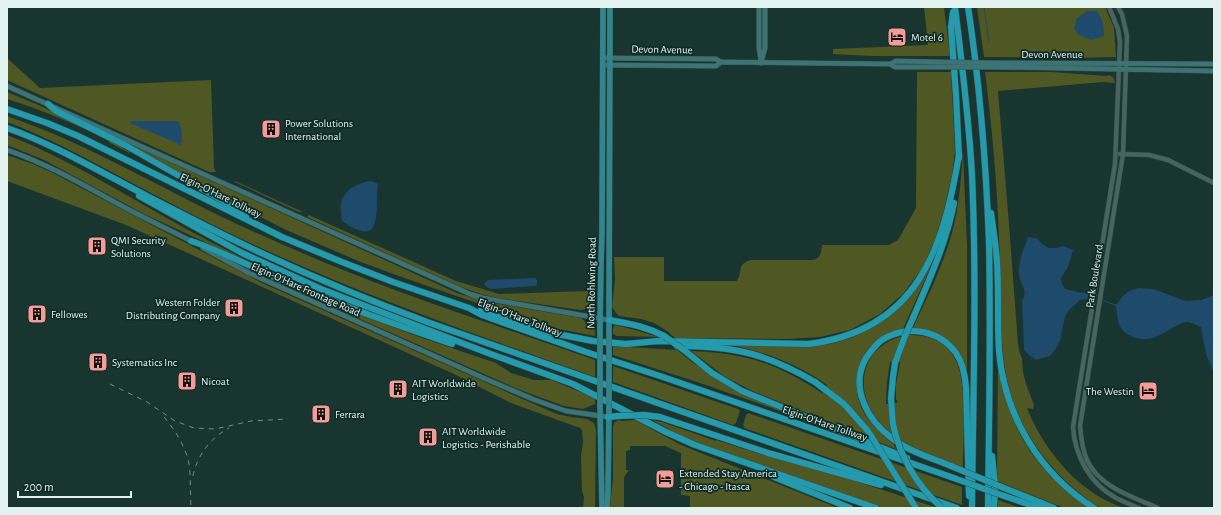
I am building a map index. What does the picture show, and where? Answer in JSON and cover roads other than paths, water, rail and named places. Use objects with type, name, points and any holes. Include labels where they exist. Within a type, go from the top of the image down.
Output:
[{"type":"highway","points":[[942,508],[930,497],[919,483],[904,457],[893,424],[891,388],[895,363],[943,246],[950,222],[956,191],[959,155],[951,27],[954,7]]},
{"type":"highway","points":[[954,7],[963,72],[972,175],[974,280],[972,508]]},
{"type":"highway","points":[[968,7],[980,102],[989,271],[988,508]]},
{"type":"highway","points":[[48,104],[56,110],[106,135],[239,210],[252,222]]},
{"type":"highway","name":"Elgin-O'Hare Tollway","points":[[7,108],[78,136],[282,237],[393,282],[470,308],[482,315],[586,352],[663,377],[1040,508]]},
{"type":"highway","points":[[7,128],[50,145],[193,220],[273,259],[373,302],[430,324],[954,507]]},
{"type":"highway","points":[[632,343],[658,341],[808,344],[835,339],[855,333],[867,327],[897,306],[919,281],[927,267],[933,255],[944,223],[959,155]]},
{"type":"highway","points":[[984,160],[997,260],[999,348],[1006,389],[1018,422],[1026,438],[1041,460],[1059,481],[1094,508]]},
{"type":"highway","points":[[129,187],[140,198],[260,262],[364,306],[488,354],[573,384],[678,437],[736,460],[876,508]]},
{"type":"highway","points":[[191,241],[211,248],[304,290],[367,314],[468,350],[488,354]]},
{"type":"highway","points":[[470,308],[560,335],[593,341],[699,346],[739,351],[779,363],[815,382],[844,404],[868,431],[916,508]]},
{"type":"highway","points":[[609,320],[643,326],[664,336],[712,373],[742,391],[923,464],[937,473]]},
{"type":"highway","points":[[969,508],[966,387],[961,362],[956,353],[947,343],[934,335],[918,331],[905,331],[883,339],[867,356],[864,362],[860,375],[860,392],[863,404],[868,413],[883,431],[902,446],[951,466],[1004,488],[1054,508]]},
{"type":"highway","points":[[989,414],[995,486],[994,508]]},
{"type":"highway","points":[[608,417],[644,415],[660,417],[768,453],[899,491],[917,494]]},
{"type":"highway","points":[[736,460],[753,469],[850,508]]},
{"type":"main road","points":[[603,7],[602,182],[604,189],[607,190],[607,214],[610,227]]},
{"type":"main road","name":"North Rohlwing Road","points":[[607,508],[610,227],[610,7]]},
{"type":"main road","points":[[759,7],[759,48],[761,63]]},
{"type":"main road","points":[[761,63],[765,48],[765,7]]},
{"type":"main road","name":"Devon Avenue","points":[[603,58],[716,59],[721,62],[761,63],[890,64],[896,61],[936,64],[1119,70],[1214,70]]},
{"type":"main road","name":"Devon Avenue","points":[[603,65],[716,66],[721,62]]},
{"type":"main road","name":"Devon Avenue","points":[[996,65],[1119,63],[1214,64]]},
{"type":"main road","points":[[7,86],[470,294],[483,298],[609,320]]},
{"type":"main road","name":"Elgin-O'Hare Frontage Road","points":[[7,150],[42,164],[139,216],[191,241],[249,273],[488,380],[572,413],[608,417]]},
{"type":"main road","points":[[604,189],[610,181]]},
{"type":"main road","name":"North Rohlwing Road","points":[[602,508],[600,318],[604,189]]},
{"type":"street","name":"Park Boulevard","points":[[1109,7],[1119,35],[1116,154],[1073,428],[1076,451],[1092,479],[1115,497],[1139,508]]},
{"type":"street","name":"Park Boulevard","points":[[1118,7],[1122,14],[1126,31],[1123,154],[1080,426],[1082,445],[1088,462],[1101,478],[1116,490],[1158,508]]},
{"type":"street","points":[[1116,154],[1149,155],[1168,160],[1214,183]]},
{"type":"water","points":[[1087,11],[1097,11],[1103,23],[1104,36],[1091,40],[1079,35],[1074,29],[1077,18]]},
{"type":"water","points":[[131,121],[178,121],[182,133],[181,145],[130,123]]},
{"type":"water","points":[[371,181],[377,183],[378,186],[375,222],[373,228],[368,231],[362,231],[342,221],[341,201],[346,193],[352,188],[364,182]]},
{"type":"water","points":[[1028,237],[1038,239],[1042,244],[1049,248],[1063,246],[1073,250],[1068,267],[1061,278],[1062,284],[1065,289],[1088,294],[1088,299],[1080,300],[1065,316],[1060,341],[1055,350],[1050,356],[1036,360],[1024,350],[1022,300],[1025,294],[1019,274],[1020,260]]},
{"type":"water","points":[[535,278],[537,280],[537,285],[535,286],[491,289],[484,284],[488,280]]},
{"type":"water","points":[[1139,288],[1153,289],[1186,301],[1201,300],[1214,295],[1214,373],[1206,354],[1201,327],[1185,322],[1154,338],[1147,339],[1133,337],[1122,329],[1118,322],[1115,305],[1127,293]]},
{"type":"waterway","points":[[984,7],[989,41]]},
{"type":"waterway","points":[[1104,301],[1115,305]]},
{"type":"railway","points":[[110,384],[147,402],[175,421],[194,428],[215,429],[251,421],[288,419]]},
{"type":"railway","points":[[164,417],[180,439],[188,458],[191,508]]},
{"type":"railway","points":[[193,476],[198,461],[205,448],[210,442],[229,428]]},
{"type":"place","name":"Motel 6","points":[[897,37]]},
{"type":"place","name":"Power Solutions International","points":[[271,129]]},
{"type":"place","name":"QMI Security Solutions","points":[[97,246]]},
{"type":"place","name":"Western Folder Distributing Company","points":[[234,308]]},
{"type":"place","name":"Fellowes","points":[[37,314]]},
{"type":"place","name":"Systematics Inc","points":[[98,362]]},
{"type":"place","name":"Nicoat","points":[[187,381]]},
{"type":"place","name":"AIT Worldwide Logistics","points":[[398,389]]},
{"type":"place","name":"The Westin","points":[[1148,391]]},
{"type":"place","name":"Ferrara","points":[[321,414]]},
{"type":"place","name":"AIT Worldwide Logistics - Perishable","points":[[428,437]]},
{"type":"place","name":"Extended Stay America - Chicago - Itasca","points":[[665,479]]}]
